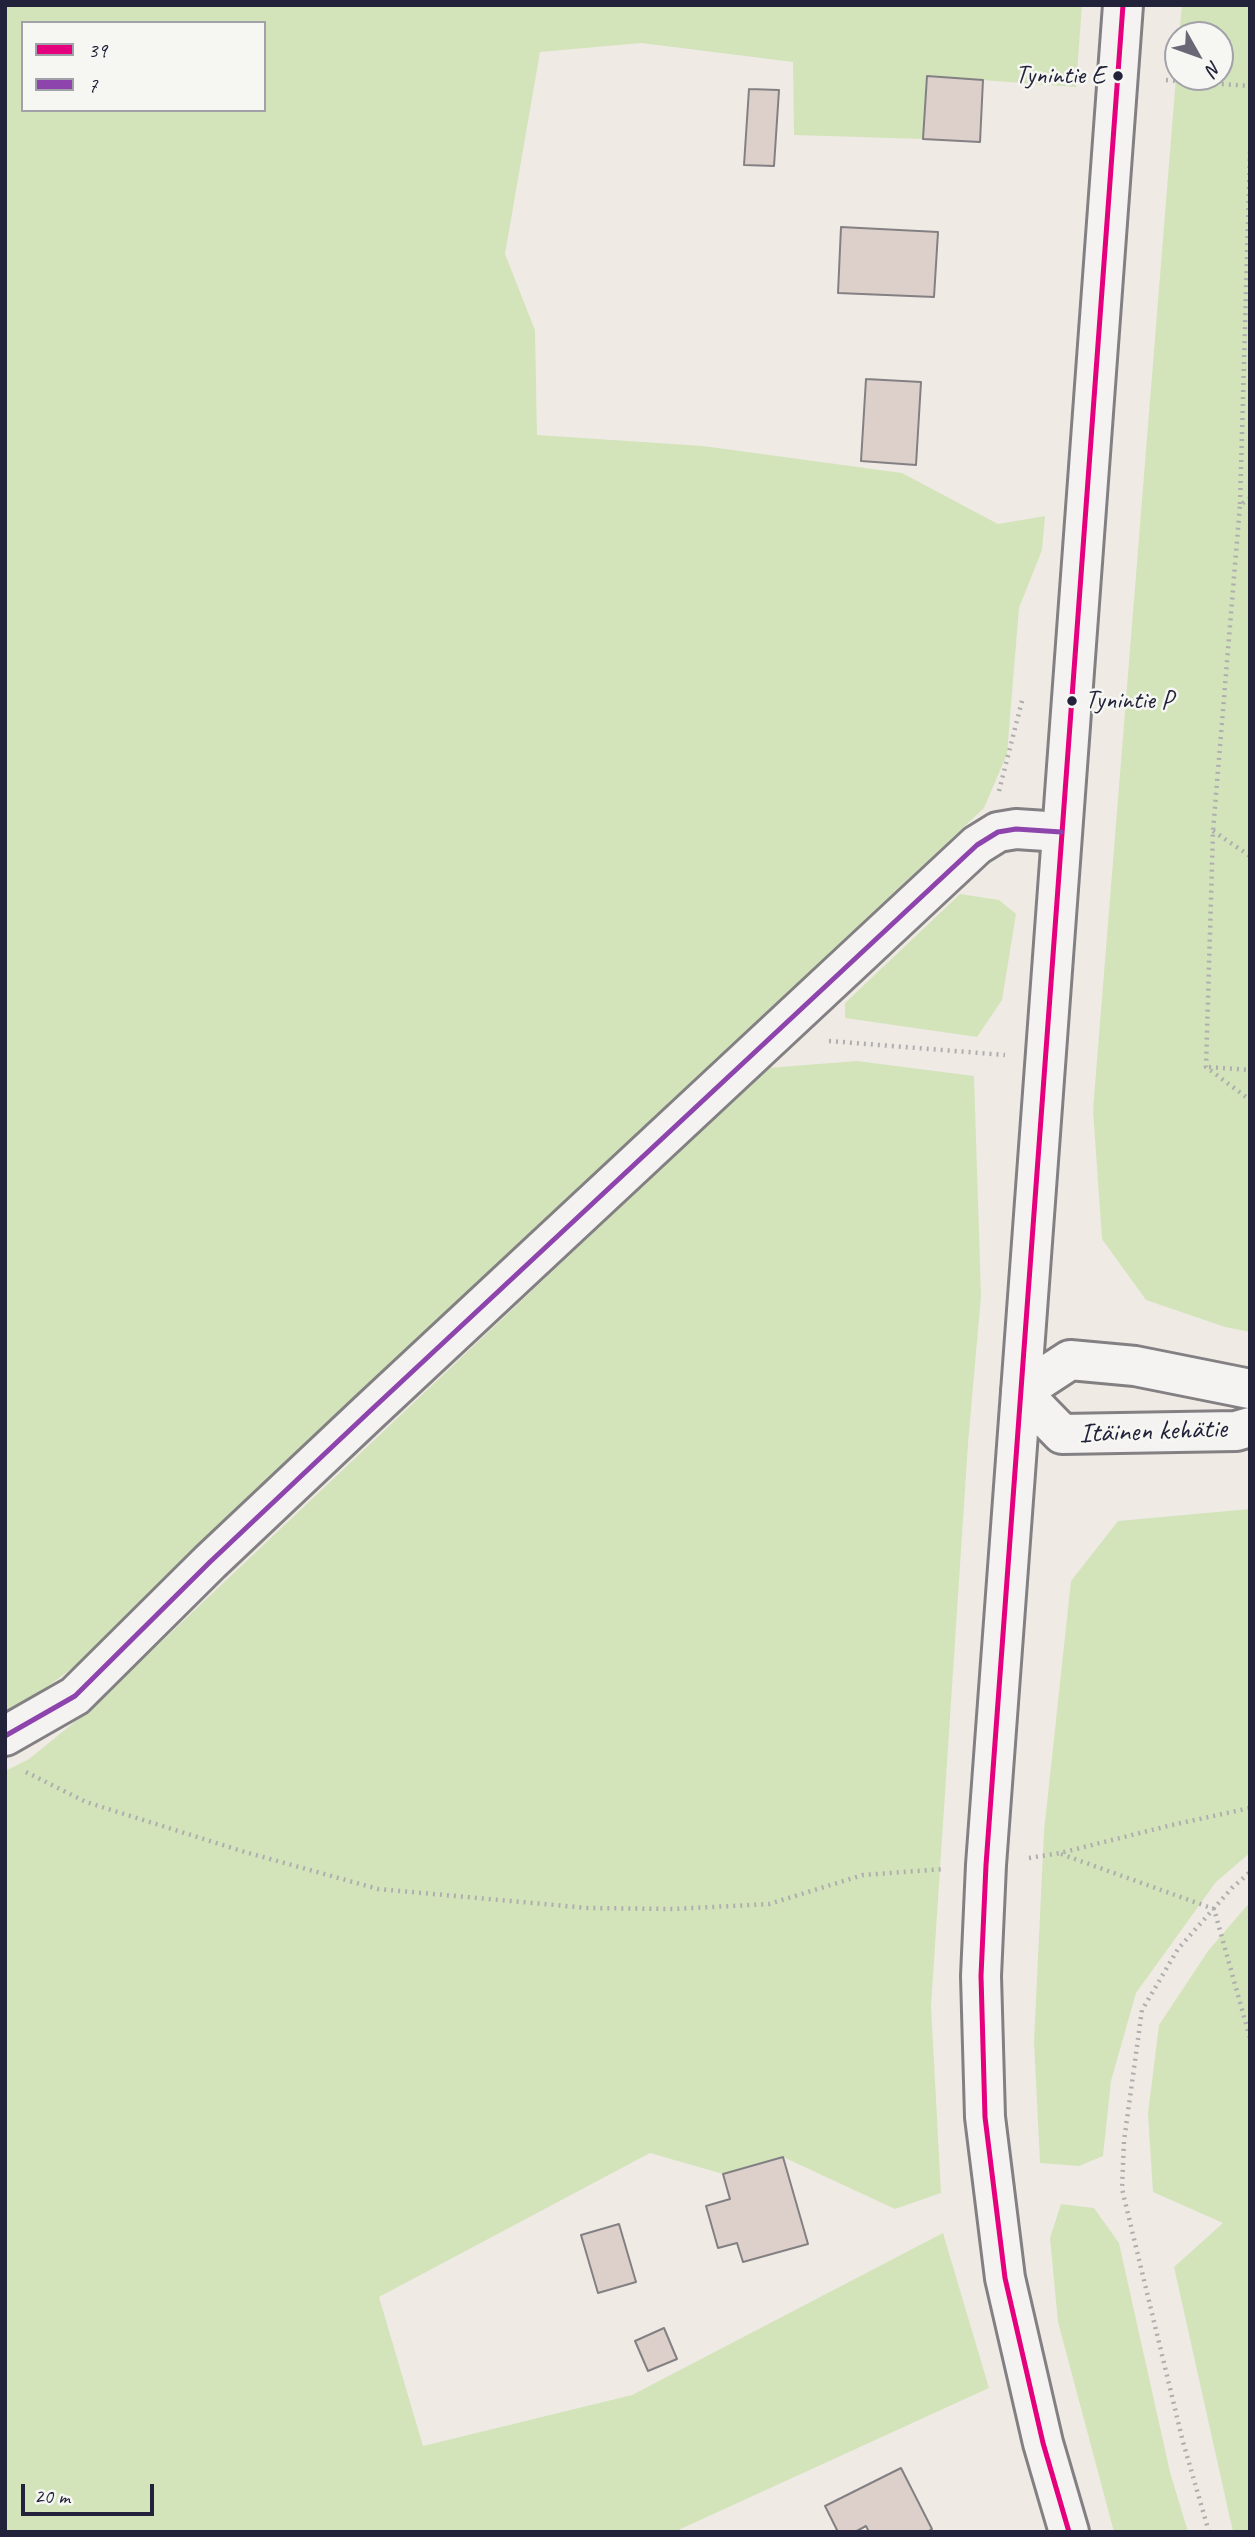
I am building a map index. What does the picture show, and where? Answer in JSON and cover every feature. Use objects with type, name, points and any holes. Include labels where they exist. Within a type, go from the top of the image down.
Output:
[{"type":"street","points":[[1069,2532],[1043,2443],[1003,2264],[985,2117],[981,1976],[986,1865],[1044,1059],[1123,5]]},
{"type":"street","points":[[11,1752],[75,1696],[210,1562],[339,1440],[977,845],[998,832],[1017,829],[1061,832]]},
{"type":"street","name":"Itäinen kehätie","points":[[1250,1389],[1135,1366],[1070,1360],[1021,1392],[1062,1434],[1237,1431],[1250,1427]]},
{"type":"path","points":[[1206,1067],[1213,831],[1240,505],[1250,152]]},
{"type":"path","points":[[1240,505],[1250,498]]},
{"type":"path","points":[[998,832],[998,794],[1023,697]]},
{"type":"path","points":[[1213,831],[1250,856]]},
{"type":"path","points":[[768,1041],[846,1040],[1044,1059]]},
{"type":"path","points":[[1206,1067],[1250,1070]]},
{"type":"path","points":[[1206,1067],[1250,1100]]},
{"type":"path","points":[[11,1752],[86,1802],[245,1852],[378,1889],[588,1908],[674,1909],[769,1904],[863,1875],[986,1865],[1060,1853],[1250,1808]]},
{"type":"path","points":[[1060,1853],[1214,1909]]},
{"type":"path","points":[[1209,2532],[1183,2442],[1122,2189],[1124,2141],[1142,2010],[1178,1949],[1250,1872]]},
{"type":"path","points":[[1214,1909],[1250,2038]]},
{"type":"green space","points":[[5,5],[1082,5],[1076,87],[927,76],[923,139],[794,135],[793,62],[641,43],[540,52],[505,254],[535,330],[537,435],[703,446],[902,473],[998,524],[1045,516],[1042,550],[1019,608],[1007,754],[984,808],[74,1667],[5,1718]]},
{"type":"green space","points":[[1182,5],[1250,5],[1250,1332],[1225,1327],[1146,1300],[1102,1239],[1093,1110],[1175,91],[1234,91],[1234,21],[1180,21]]},
{"type":"green space","points":[[960,894],[999,900],[1016,914],[1002,1000],[977,1037],[845,1018],[845,1003]]},
{"type":"green space","points":[[857,1061],[974,1076],[981,1296],[968,1444],[931,2006],[941,2193],[895,2209],[783,2157],[723,2174],[650,2153],[379,2297],[423,2446],[632,2395],[943,2233],[989,2388],[674,2532],[5,2532],[5,1771],[29,1759],[87,1712],[767,1068]]},
{"type":"green space","points":[[1250,1509],[1250,1853],[1216,1882],[1136,1993],[1111,2081],[1103,2156],[1079,2166],[1040,2163],[1034,2041],[1044,1831],[1071,1581],[1118,1521]]},
{"type":"green space","points":[[1250,1902],[1250,2532],[1233,2532],[1174,2267],[1223,2223],[1153,2192],[1148,2113],[1159,2025],[1208,1951]]},
{"type":"green space","points":[[1061,2204],[1094,2208],[1119,2243],[1170,2472],[1188,2532],[1114,2532],[1058,2322],[1050,2238]]},
{"type":"building","points":[[927,76],[983,80],[980,142],[923,139]]},
{"type":"building","points":[[749,89],[779,90],[774,166],[744,165]]},
{"type":"building","points":[[841,227],[938,232],[934,297],[838,293]]},
{"type":"building","points":[[866,379],[921,382],[916,465],[861,461]]},
{"type":"building","points":[[783,2157],[808,2244],[743,2262],[737,2243],[718,2248],[706,2206],[730,2199],[723,2174]]},
{"type":"building","points":[[619,2224],[636,2282],[598,2293],[581,2235]]},
{"type":"building","points":[[664,2328],[677,2359],[648,2371],[635,2341]]},
{"type":"building","points":[[901,2468],[932,2529],[927,2532],[869,2532],[866,2526],[855,2532],[838,2532],[825,2506]]},
{"type":"transit line","name":"39","points":[[1069,2532],[1043,2443],[1005,2278],[985,2117],[981,1976],[986,1865],[1123,5]]},
{"type":"transit line","name":"7","points":[[5,1736],[75,1696],[210,1562],[977,845],[998,832],[1016,829],[1061,832]]},
{"type":"place","name":"Tynintie E","points":[[1118,76]]},
{"type":"place","name":"Tynintie P","points":[[1072,701]]}]
